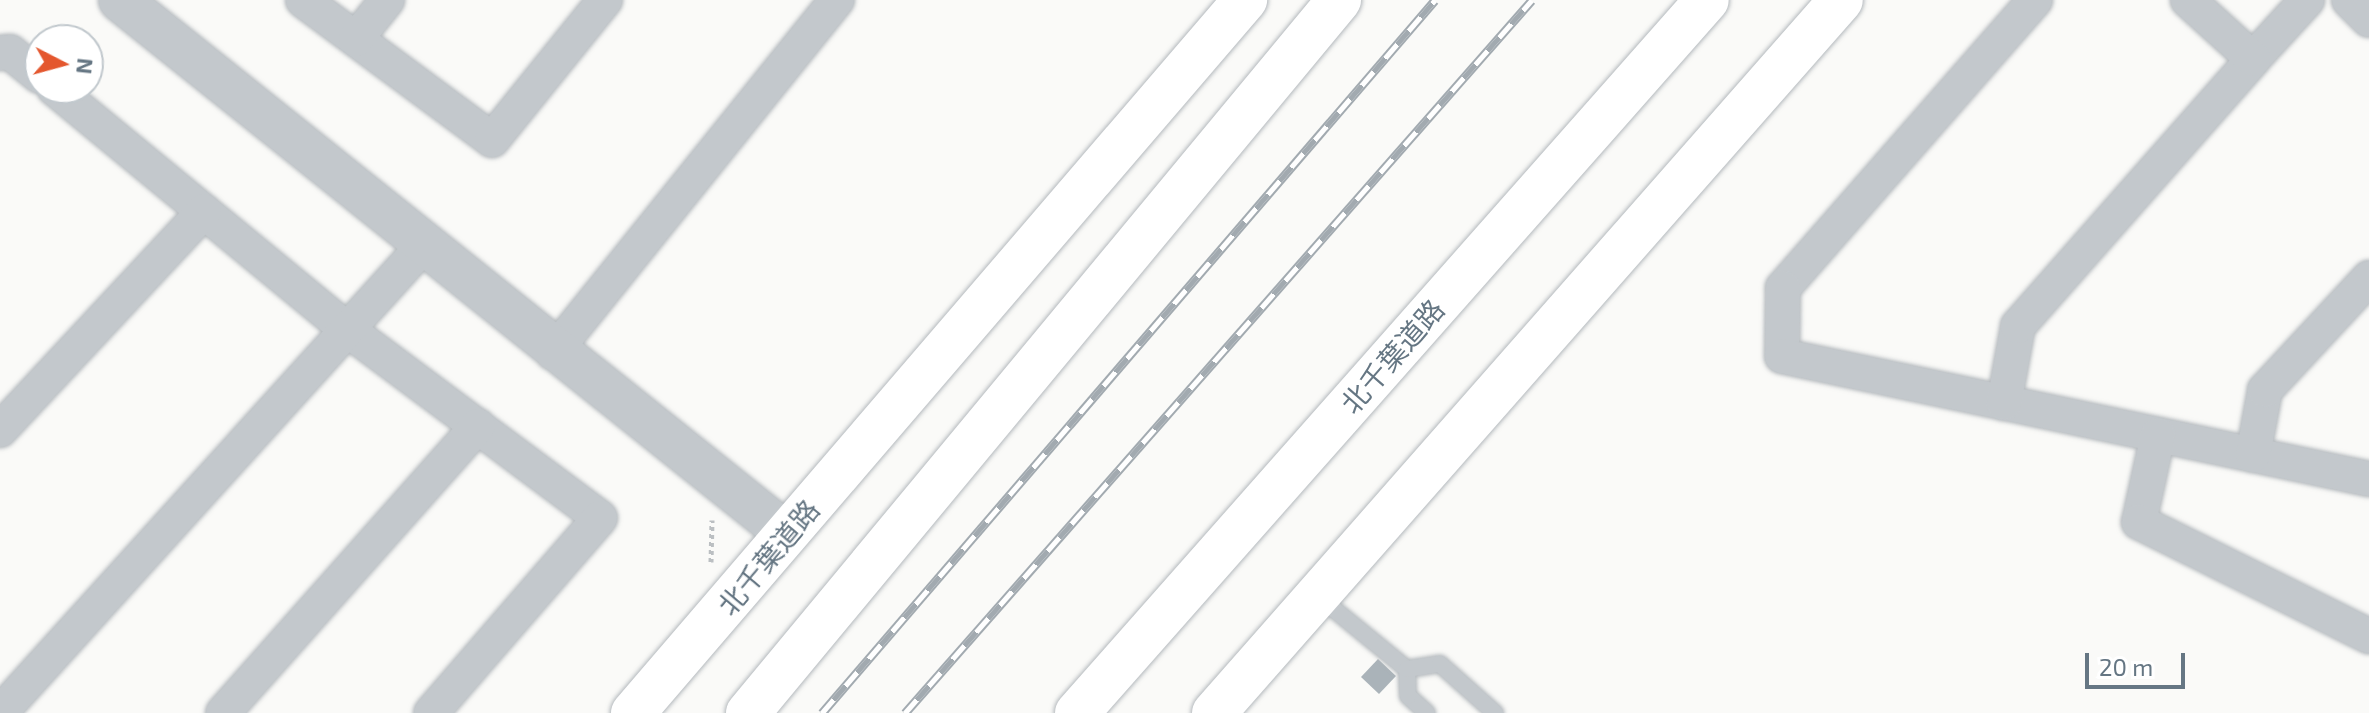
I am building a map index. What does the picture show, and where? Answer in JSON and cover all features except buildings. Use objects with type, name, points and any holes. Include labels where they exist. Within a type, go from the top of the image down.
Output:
[{"type":"highway","name":"北千葉道路","points":[[633,713],[1245,0]]},
{"type":"highway","points":[[748,713],[1339,0]]},
{"type":"highway","name":"北千葉道路","points":[[1077,713],[1707,0]]},
{"type":"highway","points":[[1214,713],[1841,0]]},
{"type":"street","points":[[120,0],[553,353],[787,534]]},
{"type":"street","points":[[303,0],[492,140],[605,0]]},
{"type":"street","points":[[356,39],[387,0]]},
{"type":"street","points":[[553,353],[837,0]]},
{"type":"street","points":[[2035,0],[1783,288],[1782,356],[2369,479]]},
{"type":"street","points":[[2188,0],[2253,59]]},
{"type":"street","points":[[2004,403],[2018,326],[2307,0]]},
{"type":"street","points":[[2349,0],[2369,20]]},
{"type":"street","points":[[0,53],[10,52],[24,63]]},
{"type":"street","points":[[74,104],[348,330],[600,518],[431,713]]},
{"type":"street","points":[[0,430],[204,211]]},
{"type":"street","points":[[0,713],[423,246]]},
{"type":"street","points":[[2253,455],[2265,390],[2369,278]]},
{"type":"street","points":[[223,713],[478,426]]},
{"type":"street","points":[[2158,435],[2139,522],[2369,636]]},
{"type":"lane","points":[[1318,596],[1407,669],[1440,664],[1495,713]]},
{"type":"lane","points":[[1407,669],[1408,696],[1427,713]]},
{"type":"path","points":[[711,578],[712,514]]},
{"type":"railway","points":[[822,713],[1435,0]]},
{"type":"railway","points":[[905,713],[1532,0]]}]
